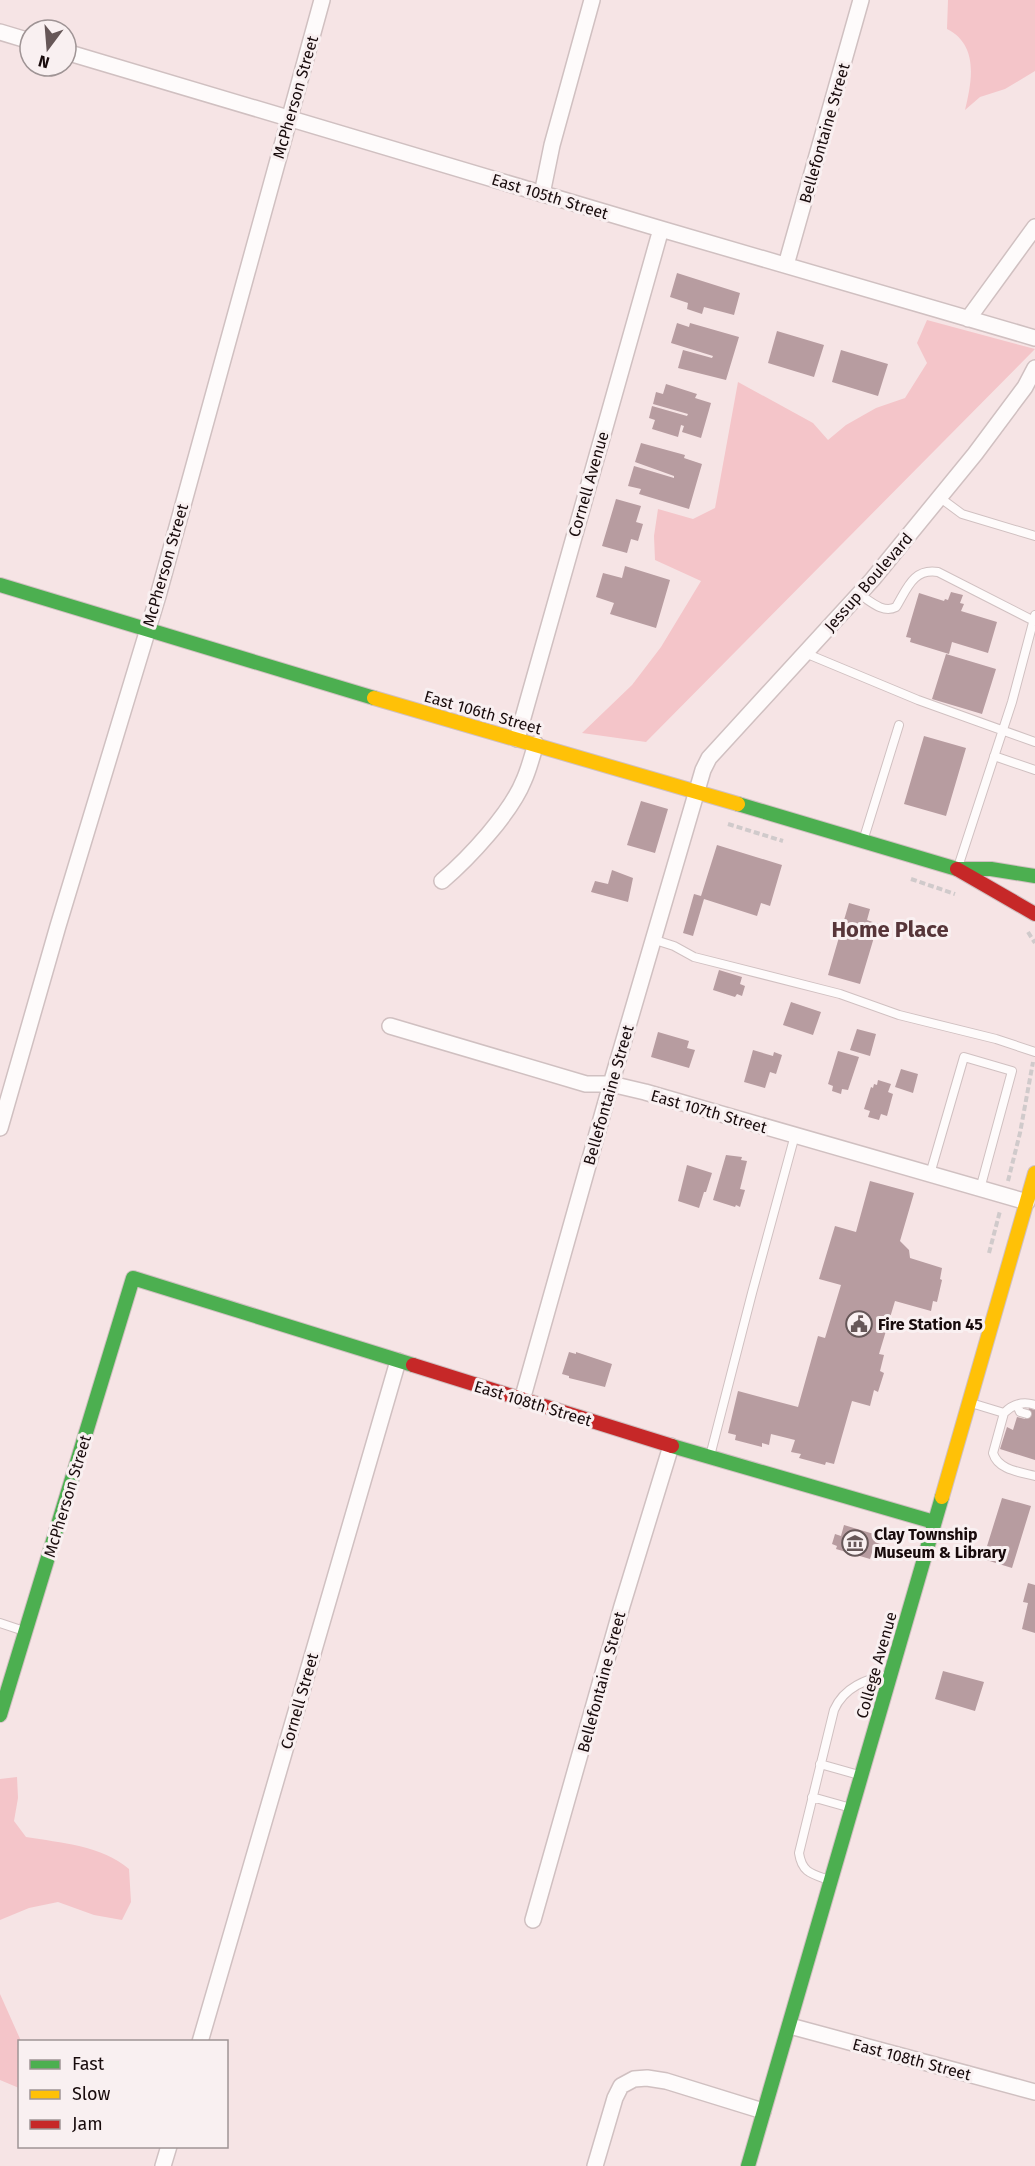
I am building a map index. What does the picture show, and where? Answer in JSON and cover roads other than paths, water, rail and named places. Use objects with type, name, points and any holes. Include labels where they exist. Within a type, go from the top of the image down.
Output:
[{"type":"street","name":"McPherson Street","points":[[0,1128],[158,596],[322,0]]},
{"type":"street","points":[[542,194],[552,145],[592,0]]},
{"type":"street","name":"Bellefontaine Street","points":[[786,265],[861,0]]},
{"type":"street","points":[[0,32],[18,37]]},
{"type":"street","name":"East 105th Street","points":[[78,56],[1035,338]]},
{"type":"street","points":[[968,319],[1035,227]]},
{"type":"street","name":"Cornell Avenue","points":[[517,739],[661,229]]},
{"type":"street","name":"Jessup Boulevard","points":[[697,790],[702,770],[709,758],[859,594],[1025,387],[1035,368]]},
{"type":"street","name":"East 106th Street","points":[[0,585],[350,691],[697,790],[957,869],[991,869],[1035,876]]},
{"type":"street","points":[[442,881],[479,844],[511,803],[524,780],[536,744]]},
{"type":"street","name":"Bellefontaine Street","points":[[522,1400],[652,939],[697,790]]},
{"type":"street","name":"East 106th Street","points":[[957,869],[1035,914]]},
{"type":"street","name":"East 107th Street","points":[[390,1026],[586,1084],[611,1084],[1027,1202]]},
{"type":"street","name":"College Avenue","points":[[748,2166],[1035,1173]]},
{"type":"street","name":"McPherson Street","points":[[0,1715],[134,1278]]},
{"type":"street","name":"East 108th Street","points":[[134,1278],[670,1446],[934,1522]]},
{"type":"street","name":"Cornell Street","points":[[201,2040],[398,1361]]},
{"type":"street","name":"Bellefontaine Street","points":[[534,1920],[622,1606],[670,1446]]},
{"type":"street","name":"East 108th Street","points":[[790,2026],[1035,2092]]},
{"type":"street","points":[[595,2166],[615,2098],[621,2086],[634,2079],[666,2080],[763,2110]]},
{"type":"street","points":[[163,2166],[168,2148]]},
{"type":"lane","points":[[939,497],[963,514],[1035,537]]},
{"type":"lane","points":[[859,594],[886,610],[892,609],[896,607],[912,580],[919,573],[928,570],[938,572],[1034,618],[1003,731],[957,869]]},
{"type":"lane","points":[[805,653],[918,700],[1035,742]]},
{"type":"lane","points":[[862,842],[899,725]]},
{"type":"lane","points":[[994,756],[1035,770]]},
{"type":"lane","points":[[652,939],[674,946],[694,957],[840,994],[899,1015],[996,1039],[1035,1052]]},
{"type":"lane","points":[[930,1174],[964,1057],[1012,1071],[980,1189]]},
{"type":"lane","points":[[710,1457],[795,1135]]},
{"type":"lane","points":[[968,1402],[1004,1413]]},
{"type":"lane","points":[[1035,1405],[1025,1402],[1004,1413],[993,1453],[994,1458],[1004,1467],[1035,1476]]},
{"type":"lane","points":[[1017,1405],[1020,1412],[1027,1414]]},
{"type":"lane","points":[[0,1623],[26,1631]]},
{"type":"lane","points":[[831,1881],[806,1870],[801,1864],[799,1853],[831,1718],[839,1699],[869,1678],[890,1675]]},
{"type":"lane","points":[[820,1764],[861,1775]]},
{"type":"lane","points":[[812,1797],[852,1808]]},
{"type":"place","name":"Fire Station 45","points":[[859,1324]]},
{"type":"place","name":"Clay Township Museum & Library","points":[[855,1543]]},
{"type":"district","name":"Home Place","points":[[890,929]]}]
